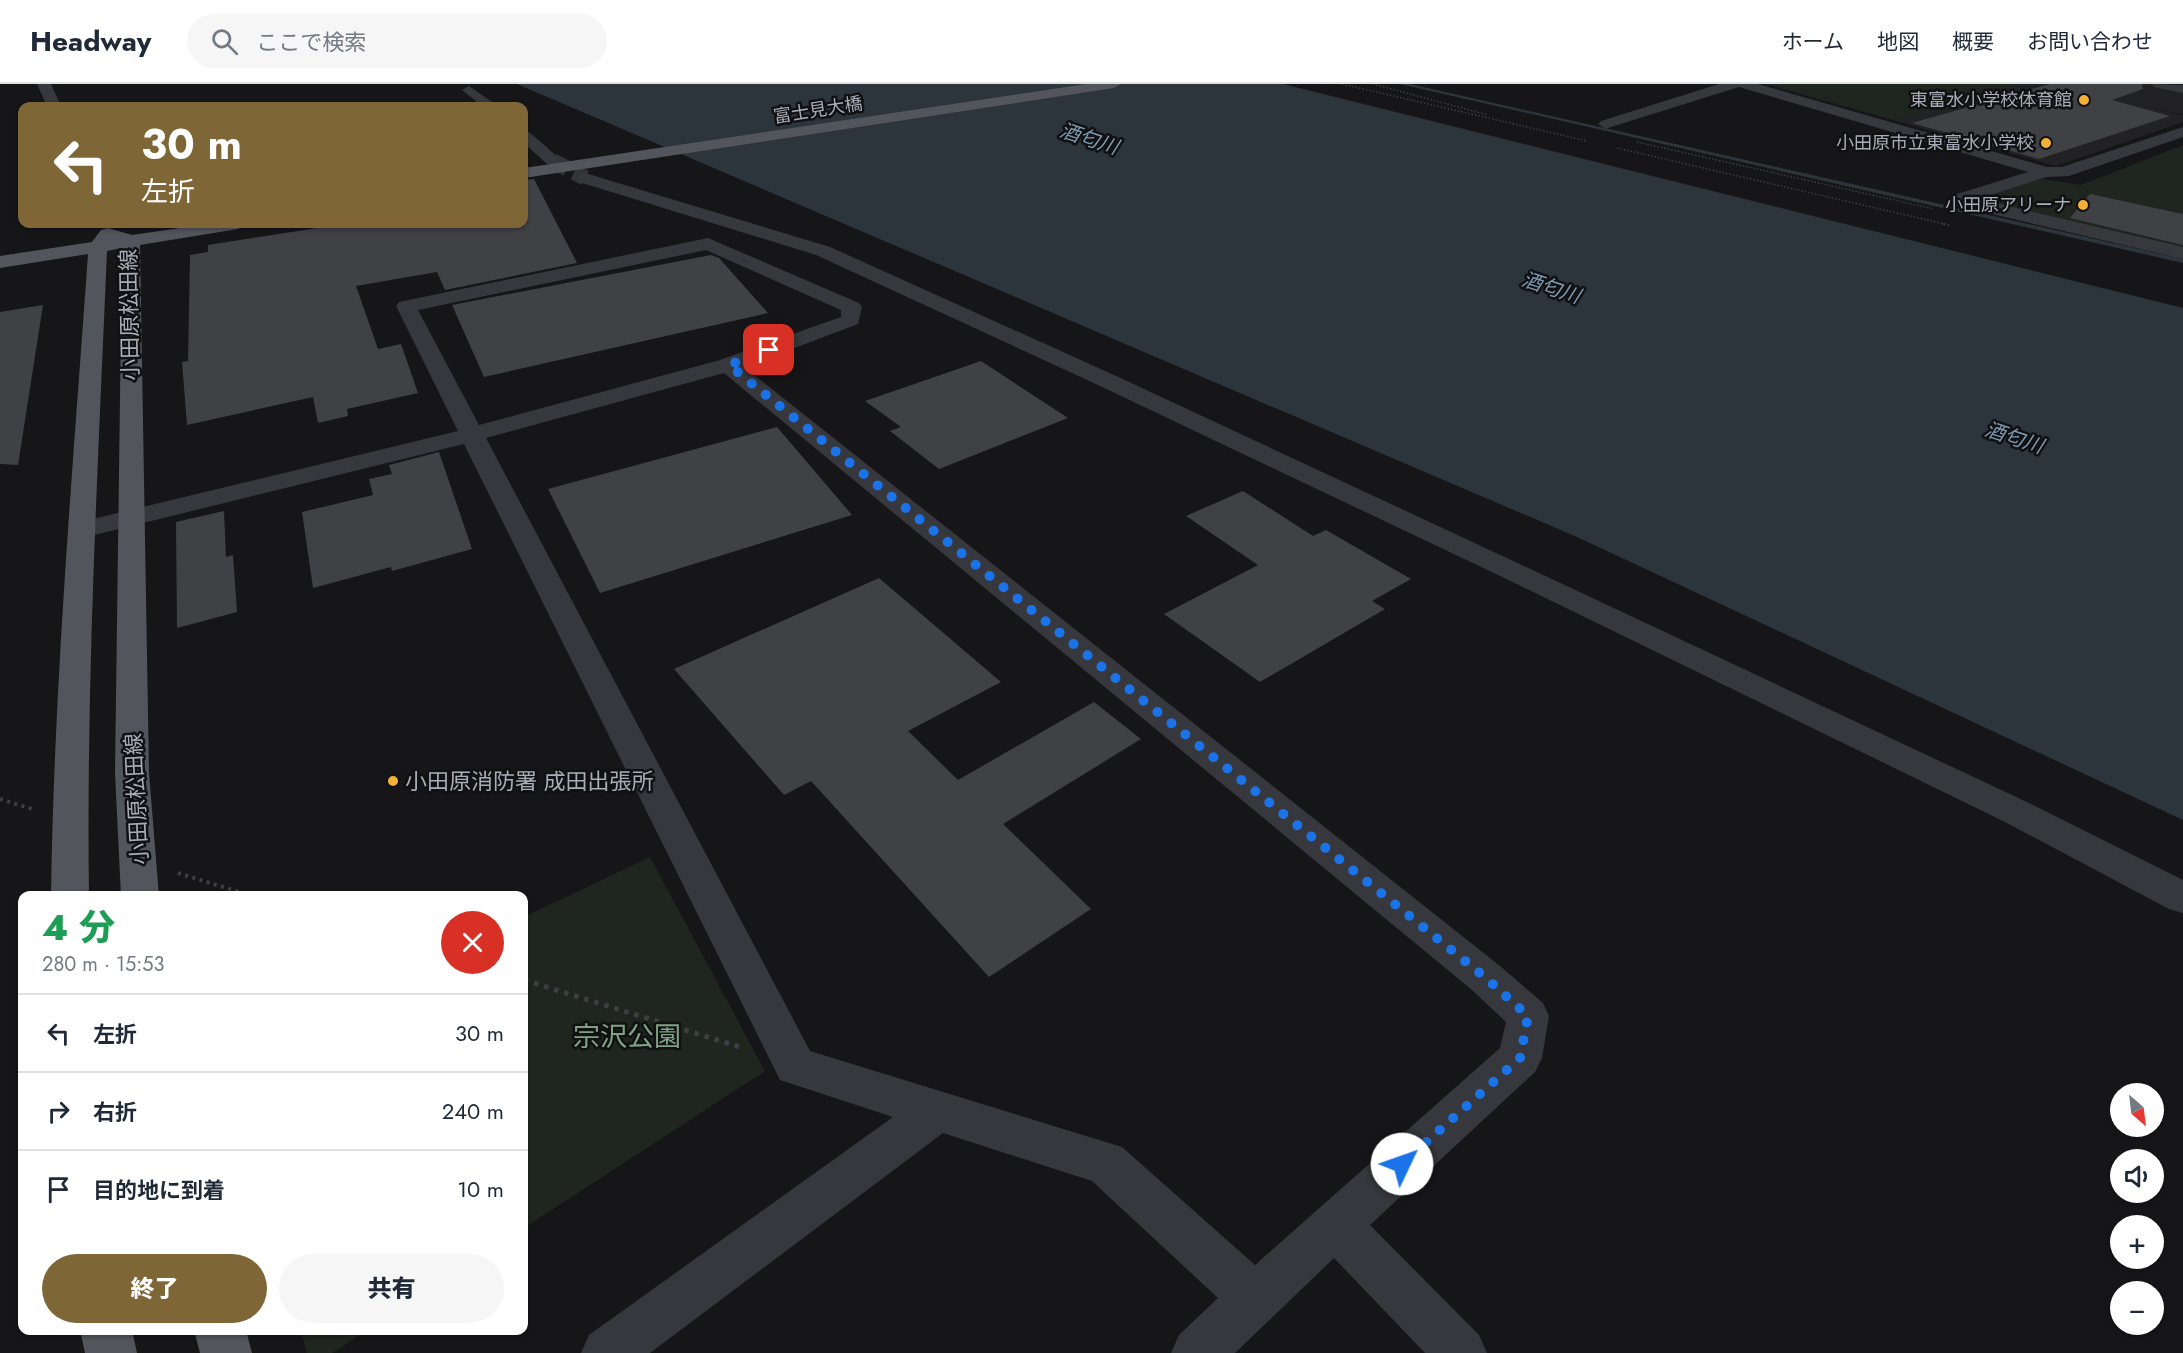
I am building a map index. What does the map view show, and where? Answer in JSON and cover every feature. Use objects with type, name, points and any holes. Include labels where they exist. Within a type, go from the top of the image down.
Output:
[{"type":"main road","name":"富士見大橋","points":[[528,174],[1114,84]]},
{"type":"main road","points":[[0,262],[154,228]]},
{"type":"main road","points":[[0,251],[110,236],[195,228]]},
{"type":"main road","name":"小田原松田線","points":[[110,236],[131,517],[132,773],[140,891]]},
{"type":"main road","name":"小田原松田線","points":[[70,891],[70,820],[82,530],[110,236]]},
{"type":"main road","points":[[107,1335],[111,1353]]},
{"type":"main road","points":[[221,1335],[226,1353]]},
{"type":"street","points":[[44,84],[52,102]]},
{"type":"street","points":[[1606,123],[1734,84]]},
{"type":"street","points":[[1743,84],[2046,172],[2063,172],[2183,132]]},
{"type":"street","points":[[2166,85],[2183,89]]},
{"type":"street","points":[[469,90],[486,102]]},
{"type":"street","points":[[528,139],[553,161]]},
{"type":"street","points":[[2046,172],[1960,199],[1988,208],[2183,253]]},
{"type":"street","points":[[585,178],[823,251],[1106,380],[1527,578],[2016,812],[2183,898]]},
{"type":"street","points":[[82,530],[470,435],[729,365],[851,320],[852,307],[708,244],[406,306],[470,435],[795,1066],[1106,1163],[1256,1299]]},
{"type":"street","points":[[729,365],[1486,978],[1528,1016],[1520,1058],[1335,1224],[1197,1353]]},
{"type":"street","points":[[607,1353],[937,1111]]},
{"type":"street","points":[[1335,1224],[1461,1353]]},
{"type":"path","points":[[1342,84],[1589,141]]},
{"type":"path","points":[[1373,84],[1505,121]]},
{"type":"path","points":[[1611,146],[1966,218],[1627,139]]},
{"type":"path","points":[[139,861],[236,891]]},
{"type":"path","points":[[528,981],[795,1066]]},
{"type":"shaded area","name":"小田原市立東富水小学校","points":[[1765,84],[2152,84],[2183,91],[2183,114],[2148,107],[2183,115],[2183,122],[2056,166]]},
{"type":"green space","points":[[1769,84],[2024,84],[1894,120]]},
{"type":"green space","name":"小田原アリーナ","points":[[2183,145],[2183,258],[1983,212],[1983,197],[2042,179],[2081,185]]},
{"type":"green space","name":"宗沢公園","points":[[650,857],[765,1071],[528,1225],[528,915]]},
{"type":"green space","points":[[302,1335],[360,1335],[332,1353],[307,1353]]},
{"type":"water","name":"酒匂川","points":[[517,84],[1283,84],[2183,308],[2183,820],[1577,537]]},
{"type":"building","points":[[2050,84],[2142,84],[2143,89],[2112,100],[2170,116],[2039,159],[1912,123]]},
{"type":"building","points":[[534,179],[577,263],[445,290],[437,272],[356,286],[378,349],[401,344],[418,393],[347,409],[348,416],[318,423],[313,397],[187,425],[182,362],[188,361],[190,255],[208,252],[208,245],[317,228],[528,228],[528,180]]},
{"type":"building","points":[[2090,194],[2183,214],[2183,245],[2070,218]]},
{"type":"building","points":[[711,255],[719,258],[768,313],[484,377],[452,305]]},
{"type":"building","points":[[43,305],[18,465],[0,464],[0,312]]},
{"type":"building","points":[[981,361],[1068,418],[939,469],[890,431],[901,427],[865,401]]},
{"type":"building","points":[[777,427],[852,515],[600,593],[548,489]]},
{"type":"building","points":[[439,452],[472,549],[392,571],[391,567],[313,588],[302,512],[373,495],[369,479],[392,474],[389,465]]},
{"type":"building","points":[[1243,491],[1313,536],[1326,530],[1411,579],[1372,601],[1385,609],[1260,682],[1164,614],[1258,565],[1186,516]]},
{"type":"building","points":[[224,511],[226,557],[233,555],[237,612],[177,628],[176,522]]},
{"type":"building","points":[[879,578],[1001,682],[908,731],[958,780],[1094,702],[1141,739],[1003,824],[1091,909],[989,977],[811,781],[784,795],[674,669]]},
{"type":"waterway","points":[[1403,84],[2183,261]]},
{"type":"tunnel","points":[[553,161],[585,178]]},
{"type":"place","name":"東富水小学校体育館","points":[[2084,100]]},
{"type":"place","name":"小田原市立東富水小学校","points":[[2046,143]]},
{"type":"place","name":"小田原アリーナ","points":[[2083,205]]},
{"type":"place","name":"小田原消防署 成田出張所","points":[[393,781]]},
{"type":"route","points":[[769,350],[729,365],[1486,978],[1528,1016],[1520,1058],[1402,1164]]}]
